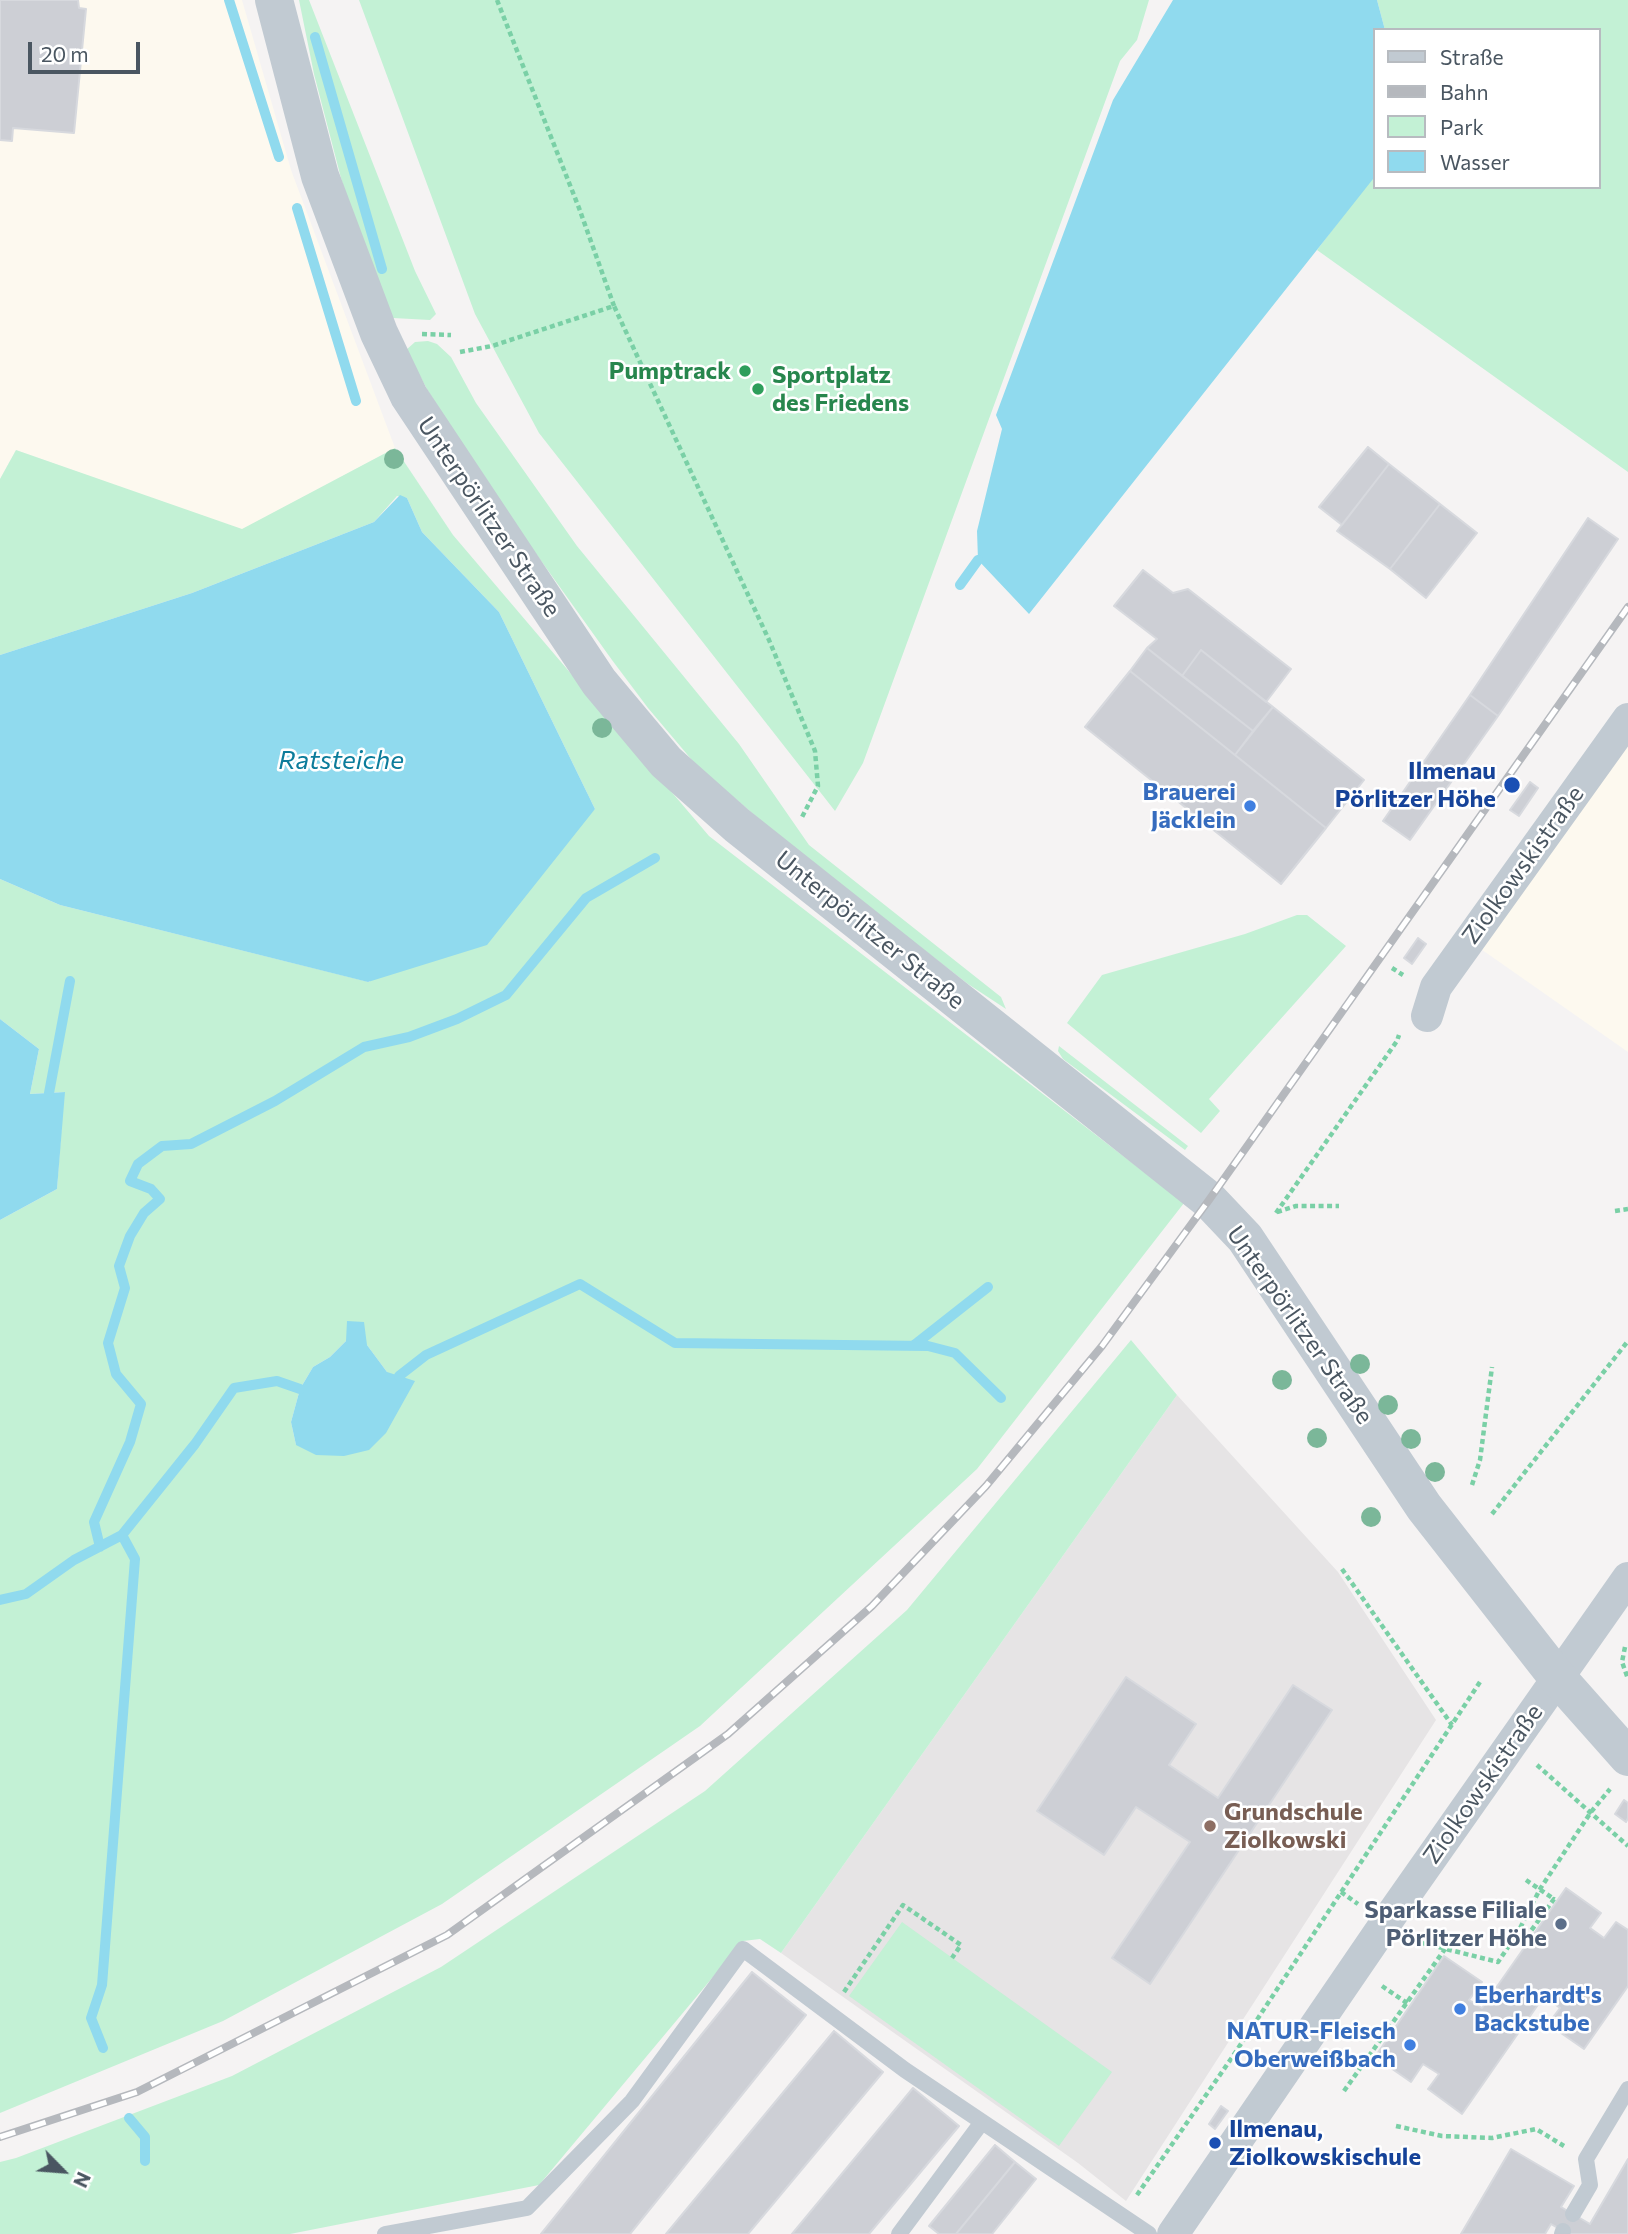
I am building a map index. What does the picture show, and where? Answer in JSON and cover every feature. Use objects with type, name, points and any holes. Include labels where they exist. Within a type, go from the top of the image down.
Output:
[{"type":"street","name":"Unterpörlitzer Straße","points":[[274,0],[320,176],[379,333],[409,396],[599,682],[666,762],[737,825],[1209,1200],[1245,1238],[1424,1507],[1558,1677],[1621,1771]]},
{"type":"street","name":"Ziolkowskistraße","points":[[1427,1016],[1436,987],[1628,719]]},
{"type":"street","name":"Ziolkowskistraße","points":[[1173,2234],[1385,1924],[1628,1578]]},
{"type":"lane","points":[[384,2234],[527,2207],[632,2101],[743,1950],[905,2070],[1149,2234]]},
{"type":"lane","points":[[1573,2214],[1590,2185],[1586,2159],[1628,2089]]},
{"type":"lane","points":[[898,2234],[982,2122]]},
{"type":"path","points":[[497,0],[579,208],[614,306],[769,640],[815,751],[818,786],[801,819]]},
{"type":"path","points":[[460,352],[492,346],[614,306]]},
{"type":"path","points":[[1339,1206],[1296,1206],[1276,1213],[1397,1041]]},
{"type":"path","points":[[1615,1211],[1628,1209]]},
{"type":"path","points":[[1492,1514],[1628,1341]]},
{"type":"path","points":[[1472,1485],[1480,1460],[1492,1367]]},
{"type":"path","points":[[1342,1569],[1452,1725]]},
{"type":"path","points":[[1626,1638],[1622,1662],[1628,1679]]},
{"type":"path","points":[[1123,2216],[1233,2056],[1480,1682]]},
{"type":"path","points":[[1512,1744],[1628,1846]]},
{"type":"path","points":[[1341,1892],[1406,1940],[1498,1962],[1517,1934],[1540,1889],[1621,1771]]},
{"type":"path","points":[[1517,1934],[1528,1935],[1555,1900],[1526,1880]]},
{"type":"path","points":[[829,2014],[903,1905],[961,1945],[951,1958]]},
{"type":"path","points":[[1344,2091],[1409,2004],[1444,1949]]},
{"type":"path","points":[[1396,2126],[1442,2136],[1492,2138],[1536,2129]]},
{"type":"shaded area","points":[[0,0],[242,0],[291,170],[395,448],[242,530],[16,450],[0,479]]},
{"type":"shaded area","points":[[1628,739],[1628,1052],[1478,947]]},
{"type":"shaded area","points":[[1177,1395],[1338,1572],[1436,1720],[1126,2201],[1078,2163],[781,1953]]},
{"type":"green space","points":[[299,0],[309,0],[415,271],[436,314],[430,320],[393,318],[356,228],[314,74]]},
{"type":"green space","name":"Sportplatz des Friedens","points":[[359,0],[1149,0],[1137,40],[1120,61],[863,763],[835,811],[539,433],[475,314]]},
{"type":"green space","points":[[1377,0],[1628,0],[1628,472],[1317,250],[1372,177],[1372,189],[1600,189],[1600,28],[1384,28]]},
{"type":"green space","points":[[428,341],[437,344],[451,357],[476,403],[577,546],[739,744],[809,845],[1001,997],[1006,1009],[968,984],[799,853],[697,766],[612,660],[514,523],[428,391],[406,350],[415,342]]},
{"type":"green space","points":[[395,448],[453,535],[709,836],[1184,1203],[977,1469],[700,1726],[442,1904],[223,2021],[0,2113],[0,1220],[57,1189],[64,1092],[30,1094],[39,1049],[0,1019],[0,879],[60,905],[369,982],[595,809],[499,612],[422,532],[407,498],[397,496],[374,522],[192,593],[0,655],[0,479],[16,450],[242,529]],"holes":[[[346,1341],[367,1345],[387,1372],[296,1445],[291,1422],[300,1389],[313,1367],[330,1357]]]},
{"type":"green space","points":[[1297,915],[1307,915],[1346,946],[1209,1099],[1220,1111],[1201,1133],[1067,1023],[1102,975],[1245,934]]},
{"type":"green space","points":[[1059,1046],[1188,1146],[1185,1150],[1063,1059],[1058,1051]]},
{"type":"green space","points":[[1131,1340],[1177,1395],[781,1953],[760,1939],[743,1941],[539,2185],[290,2234],[0,2234],[0,2162],[232,2076],[441,1967],[705,1791],[907,1610]]},
{"type":"green space","points":[[902,1922],[1112,2072],[1059,2146],[849,1996]]},
{"type":"water","points":[[1173,0],[1377,0],[1384,28],[1372,28],[1372,180],[1029,614],[978,560],[977,531],[1002,429],[996,415],[1113,100]]},
{"type":"water","name":"Ratsteiche","points":[[400,495],[407,498],[422,532],[499,612],[595,809],[487,945],[368,982],[60,905],[0,879],[0,655],[192,593],[374,522]]},
{"type":"water","points":[[0,1019],[39,1049],[30,1094],[65,1092],[57,1189],[0,1220]]},
{"type":"water","points":[[347,1321],[364,1322],[367,1345],[387,1372],[415,1381],[386,1433],[369,1450],[344,1456],[316,1455],[296,1445],[291,1422],[300,1389],[313,1367],[330,1357],[346,1341]]},
{"type":"building","points":[[0,0],[78,0],[79,8],[86,9],[74,133],[13,128],[12,141],[0,140]]},
{"type":"building","points":[[1368,447],[1389,464],[1342,525],[1319,507]]},
{"type":"building","points":[[1389,464],[1440,504],[1390,569],[1337,531]]},
{"type":"building","points":[[1440,504],[1477,533],[1426,598],[1390,569]]},
{"type":"building","points":[[1588,518],[1618,539],[1498,716],[1470,695]]},
{"type":"building","points":[[1143,570],[1173,593],[1188,589],[1291,669],[1266,702],[1201,650],[1182,676],[1147,648],[1157,639],[1114,606]]},
{"type":"building","points":[[1147,648],[1253,731],[1235,755],[1130,671]]},
{"type":"building","points":[[1201,650],[1273,707],[1253,731],[1182,676]]},
{"type":"building","points":[[1130,671],[1326,828],[1281,884],[1085,727]]},
{"type":"building","points":[[1470,695],[1498,716],[1410,840],[1383,821]]},
{"type":"building","points":[[1273,707],[1364,780],[1326,828],[1235,755]]},
{"type":"building","points":[[1530,782],[1538,788],[1519,816],[1510,810]]},
{"type":"building","points":[[1418,938],[1426,944],[1412,964],[1404,958]]},
{"type":"building","name":"Grundschule Ziolkowski","points":[[1126,1677],[1196,1724],[1169,1765],[1218,1798],[1293,1685],[1332,1710],[1150,1984],[1112,1958],[1190,1842],[1136,1807],[1104,1855],[1037,1811]]},
{"type":"building","points":[[1624,1800],[1628,1803],[1626,1822],[1615,1814]]},
{"type":"building","points":[[1566,1888],[1601,1913],[1590,1928],[1604,1938],[1616,1922],[1628,1930],[1628,1986],[1584,2049],[1548,2024],[1560,2008],[1544,1996],[1462,2114],[1428,2089],[1439,2074],[1423,2064],[1411,2082],[1375,2057],[1444,1956],[1482,1982],[1469,2000],[1482,2008]]},
{"type":"building","points":[[752,1972],[806,2015],[630,2234],[541,2234]]},
{"type":"building","points":[[834,2031],[883,2072],[748,2234],[666,2234]]},
{"type":"building","points":[[913,2088],[959,2126],[869,2234],[792,2234]]},
{"type":"building","points":[[1221,2106],[1228,2111],[1215,2129],[1209,2124]]},
{"type":"building","points":[[995,2145],[1015,2162],[956,2234],[939,2234],[929,2226]]},
{"type":"building","points":[[1511,2149],[1574,2186],[1561,2207],[1590,2224],[1628,2159],[1628,2234],[1568,2234],[1551,2224],[1545,2234],[1461,2234]]},
{"type":"building","points":[[1015,2162],[1036,2179],[992,2234],[956,2234]]},
{"type":"waterway","points":[[229,0],[279,157]]},
{"type":"waterway","points":[[315,37],[382,269]]},
{"type":"waterway","points":[[297,208],[356,401]]},
{"type":"waterway","points":[[960,585],[978,560]]},
{"type":"waterway","points":[[100,1547],[94,1522],[130,1442],[141,1404],[116,1374],[108,1343],[125,1288],[119,1266],[130,1236],[144,1213],[160,1199],[151,1189],[130,1181],[138,1164],[162,1146],[191,1144],[275,1101],[364,1047],[409,1037],[457,1019],[506,995],[586,898],[655,858]]},
{"type":"waterway","points":[[49,1093],[70,981]]},
{"type":"waterway","points":[[399,1376],[426,1355],[580,1284],[675,1343],[928,1346],[955,1353],[1001,1398]]},
{"type":"waterway","points":[[913,1346],[988,1287]]},
{"type":"waterway","points":[[0,1600],[26,1594],[74,1560],[122,1535],[195,1444],[234,1388],[277,1381],[300,1389]]},
{"type":"waterway","points":[[103,2048],[91,2018],[102,1985],[135,1559],[122,1535]]},
{"type":"waterway","points":[[129,2118],[145,2137],[145,2161]]},
{"type":"railway","points":[[0,2137],[137,2092],[447,1935],[728,1734],[872,1606],[986,1486],[1102,1346],[1209,1200],[1628,607]]},
{"type":"place","name":"Pumptrack","points":[[745,371]]},
{"type":"place","name":"Sportplatz des Friedens","points":[[758,389]]},
{"type":"place","name":"Ilmenau Pörlitzer Höhe","points":[[1512,785]]},
{"type":"place","name":"Brauerei Jäcklein","points":[[1250,806]]},
{"type":"place","name":"Grundschule Ziolkowski","points":[[1210,1826]]},
{"type":"place","name":"Sparkasse Filiale Pörlitzer Höhe","points":[[1561,1924]]},
{"type":"place","name":"Eberhardt's Backstube","points":[[1460,2009]]},
{"type":"place","name":"NATUR-Fleisch Oberweißbach","points":[[1410,2045]]},
{"type":"place","name":"Ilmenau, Ziolkowskischule","points":[[1215,2143]]}]
